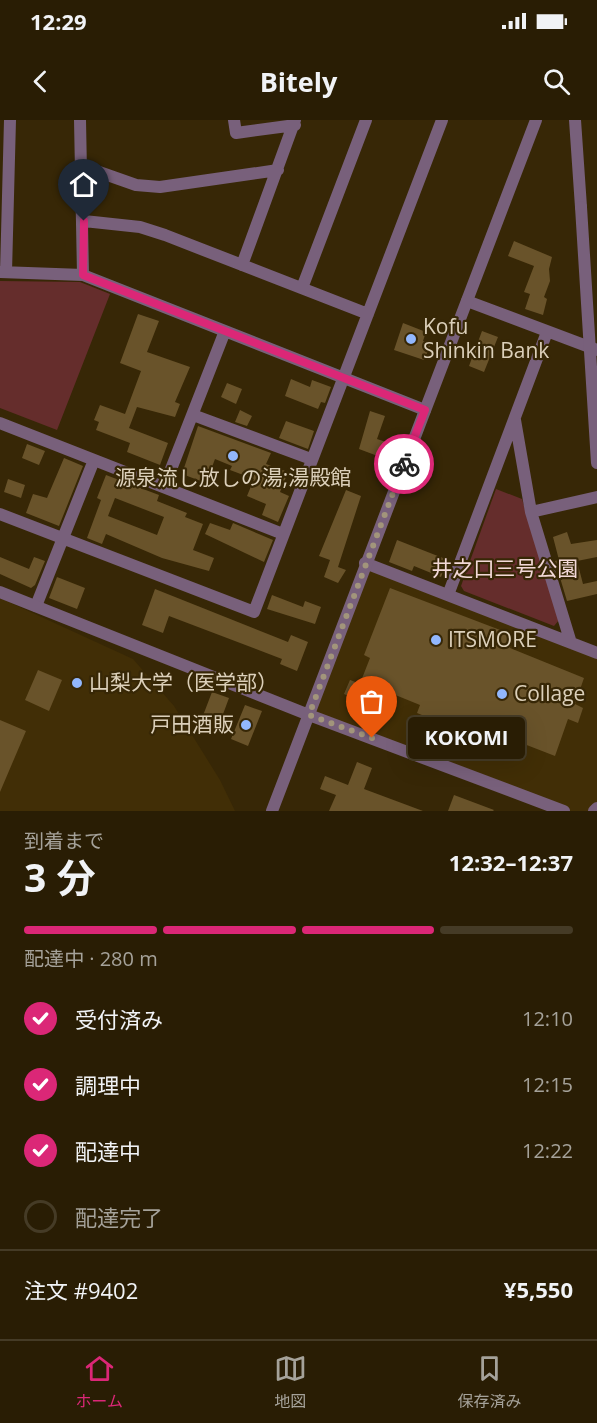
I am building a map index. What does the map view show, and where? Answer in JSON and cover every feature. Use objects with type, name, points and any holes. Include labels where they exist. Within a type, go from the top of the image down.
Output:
[{"type":"street","points":[[10,120],[3,272],[83,275],[425,410]]},
{"type":"street","points":[[81,120],[83,275]]},
{"type":"street","points":[[234,120],[236,133],[295,123],[242,265]]},
{"type":"street","points":[[302,288],[366,120]]},
{"type":"street","points":[[0,514],[254,612],[442,120]]},
{"type":"street","points":[[272,811],[536,120]]},
{"type":"street","points":[[575,120],[594,350],[597,464]]},
{"type":"street","points":[[82,166],[136,185],[160,186],[278,170]]},
{"type":"street","points":[[84,221],[140,227],[368,314]]},
{"type":"street","points":[[467,301],[594,350]]},
{"type":"street","points":[[164,487],[225,331]]},
{"type":"street","points":[[448,595],[547,332]]},
{"type":"street","points":[[192,415],[311,459]]},
{"type":"street","points":[[514,419],[531,512],[571,642]]},
{"type":"street","points":[[0,423],[283,534]]},
{"type":"street","points":[[36,606],[94,460]]},
{"type":"street","points":[[531,512],[597,497]]},
{"type":"street","points":[[365,563],[597,652]]},
{"type":"street","points":[[0,592],[309,715],[564,811]]},
{"type":"shaded area","points":[[365,563],[597,653],[597,808],[594,811],[564,811],[309,715]]},
{"type":"shaded area","name":"山梨大学（医学部）","points":[[0,598],[133,659],[174,706],[220,780],[235,811],[0,811]]},
{"type":"green space","points":[[0,281],[80,282],[110,294],[57,430],[0,408]]},
{"type":"green space","name":"井之口三号公園","points":[[496,489],[522,499],[559,620],[554,626],[464,591],[461,586]]},
{"type":"building","points":[[514,241],[552,257],[543,315],[525,309],[530,294],[524,292],[534,266],[508,256]]},
{"type":"building","points":[[138,314],[159,321],[147,352],[190,367],[175,402],[180,404],[175,417],[137,407],[129,428],[168,443],[160,465],[127,452],[130,443],[96,430],[99,422],[94,420],[100,405],[125,414],[141,371],[120,363]]},
{"type":"building","points":[[403,323],[426,332],[423,341],[431,344],[424,360],[394,350]]},
{"type":"building","points":[[482,331],[498,337],[484,372],[469,366]]},
{"type":"building","points":[[291,379],[310,387],[312,380],[331,387],[325,403],[321,402],[318,409],[285,396]]},
{"type":"building","points":[[227,383],[242,389],[236,404],[221,397]]},
{"type":"building","points":[[240,410],[252,416],[247,426],[235,422]]},
{"type":"building","points":[[370,411],[385,416],[377,439],[389,443],[383,458],[359,449]]},
{"type":"building","points":[[286,421],[314,431],[308,449],[279,438]]},
{"type":"building","points":[[198,426],[271,453],[266,464],[288,472],[280,492],[289,496],[278,522],[262,515],[266,504],[247,496],[254,479],[230,470],[232,466],[215,459],[206,483],[182,474]]},
{"type":"building","points":[[27,444],[45,451],[39,465],[22,458]]},
{"type":"building","points":[[64,458],[83,466],[59,526],[26,513],[33,494],[47,498]]},
{"type":"building","points":[[106,475],[159,495],[157,501],[187,513],[185,517],[203,524],[193,550],[214,558],[209,571],[162,558],[106,534],[102,544],[87,538],[101,500],[97,498]],"holes":[[[115,498],[164,517],[157,535],[108,516]]]},
{"type":"building","points":[[8,479],[25,485],[21,498],[4,492]]},
{"type":"building","points":[[346,490],[361,496],[338,567],[346,570],[338,583],[324,577],[330,560],[319,556]]},
{"type":"building","points":[[210,523],[230,530],[233,523],[273,540],[264,562],[205,534]]},
{"type":"building","points":[[567,532],[571,544],[597,540],[597,557],[577,561],[583,584],[597,581],[597,594],[567,601],[555,561],[559,560],[553,537]]},
{"type":"building","points":[[397,540],[448,560],[441,577],[414,566],[412,571],[389,562]]},
{"type":"building","points":[[0,557],[29,569],[34,557],[45,561],[35,585],[31,588],[0,574]]},
{"type":"building","points":[[57,577],[85,588],[77,609],[49,598]]},
{"type":"building","points":[[390,588],[513,635],[510,648],[584,678],[575,704],[583,708],[578,723],[568,719],[555,756],[478,726],[474,736],[417,713],[420,705],[361,681],[370,658],[364,655]]},
{"type":"building","points":[[155,589],[288,642],[291,635],[308,642],[297,671],[280,664],[282,659],[169,616],[163,633],[142,625]]},
{"type":"building","points":[[272,595],[303,607],[305,601],[321,607],[315,624],[267,609]]},
{"type":"building","points":[[38,670],[62,680],[49,711],[25,700]]},
{"type":"building","points":[[350,680],[366,686],[360,701],[344,694]]},
{"type":"building","points":[[212,692],[229,698],[216,733],[199,726]]},
{"type":"building","name":"戸田酒販","points":[[245,705],[262,711],[248,746],[231,739]]},
{"type":"building","points":[[0,720],[26,731],[0,792]]},
{"type":"building","points":[[357,762],[372,768],[364,789],[423,811],[329,811],[336,795],[320,789],[325,776],[348,785]]},
{"type":"building","points":[[454,795],[494,810],[448,811]]},
{"type":"way so far","points":[[372,738],[309,715],[404,464]]},
{"type":"place","name":"Kofu Shinkin Bank","points":[[411,339]]},
{"type":"place","name":"源泉流し放しの湯;湯殿館","points":[[233,456]]},
{"type":"place","name":"ITSMORE","points":[[436,640]]},
{"type":"place","name":"山梨大学（医学部）","points":[[77,683]]},
{"type":"place","name":"Collage","points":[[502,694]]},
{"type":"place","name":"戸田酒販","points":[[246,725]]},
{"type":"place","name":"KOKOMI","points":[[372,738]]},
{"type":"route","points":[[84,221],[83,275],[425,410],[404,464]]}]
